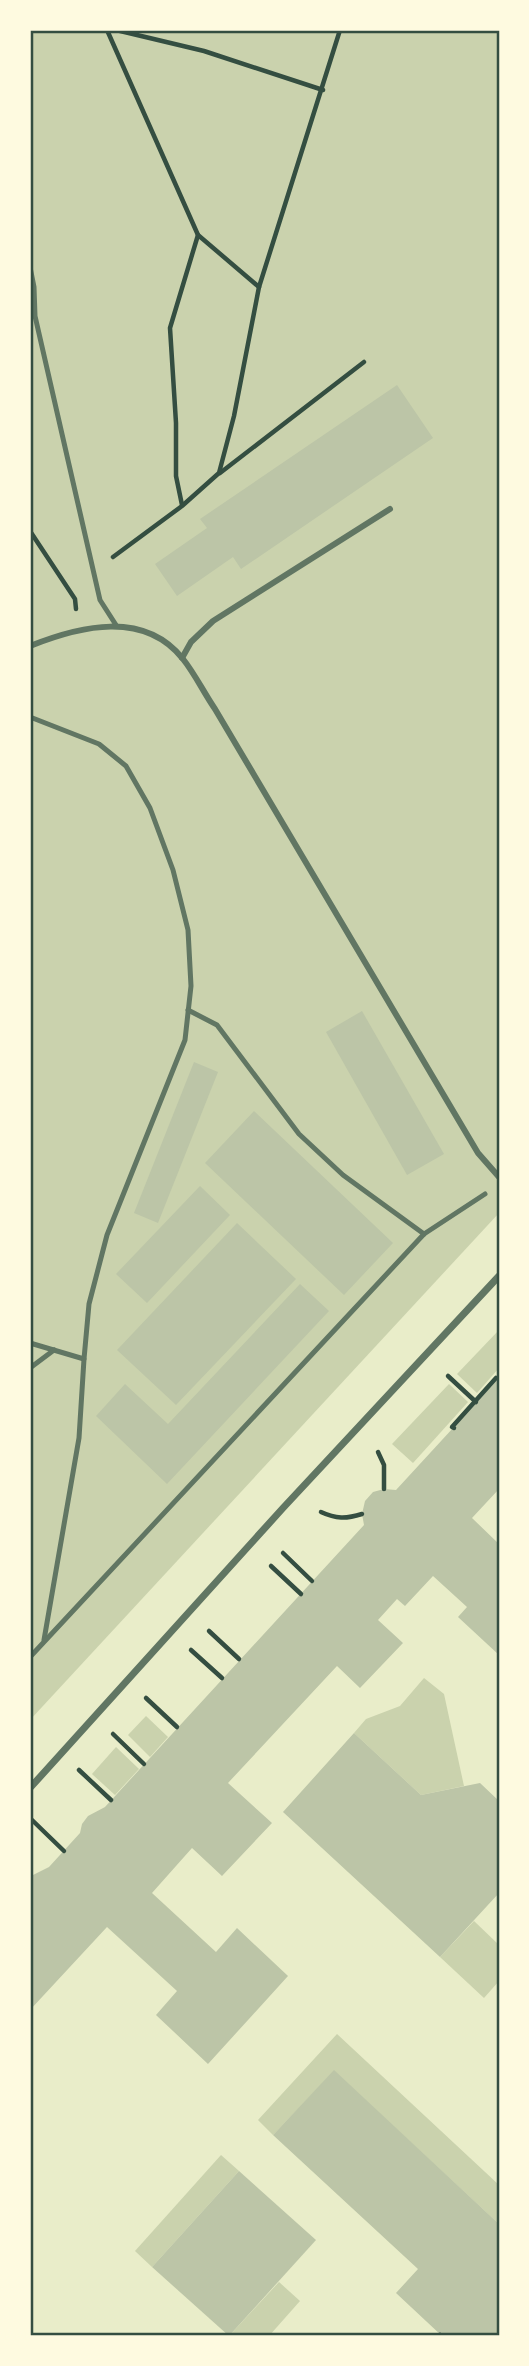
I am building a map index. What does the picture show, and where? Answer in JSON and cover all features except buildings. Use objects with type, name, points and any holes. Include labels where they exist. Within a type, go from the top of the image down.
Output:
[{"type":"street","points":[[182,658],[191,642],[213,621],[390,509]]},
{"type":"street","points":[[30,646],[80,630],[116,625],[145,630],[182,658],[215,709],[478,1153],[499,1177]]},
{"type":"street","points":[[30,1788],[499,1276]]},
{"type":"lane","points":[[30,267],[35,316],[100,600],[116,625]]},
{"type":"lane","points":[[30,717],[99,744],[126,766],[150,808],[173,870],[188,930],[191,986],[185,1040],[107,1235],[89,1304],[79,1438],[44,1641]]},
{"type":"lane","points":[[188,1010],[217,1026],[299,1134],[343,1175],[425,1234]]},
{"type":"lane","points":[[30,1657],[425,1234],[485,1194]]},
{"type":"lane","points":[[30,1343],[84,1359]]},
{"type":"lane","points":[[30,1368],[54,1350]]},
{"type":"path","points":[[107,30],[198,235],[259,287]]},
{"type":"path","points":[[116,30],[204,51],[323,90]]},
{"type":"path","points":[[219,473],[234,416],[259,287],[340,30]]},
{"type":"path","points":[[183,506],[176,475],[170,328],[198,235]]},
{"type":"path","points":[[30,531],[75,598],[94,572],[183,506],[219,473],[364,362]]},
{"type":"path","points":[[449,1376],[476,1402]]},
{"type":"path","points":[[454,1428],[452,1427],[498,1377]]},
{"type":"path","points":[[378,1452],[384,1465],[384,1489]]},
{"type":"path","points":[[321,1512],[333,1518],[347,1519],[362,1514]]},
{"type":"path","points":[[283,1553],[313,1581]]},
{"type":"path","points":[[271,1566],[301,1594]]},
{"type":"path","points":[[209,1631],[239,1660]]},
{"type":"path","points":[[191,1650],[222,1678]]},
{"type":"path","points":[[146,1698],[177,1727]]},
{"type":"path","points":[[113,1734],[144,1764]]},
{"type":"path","points":[[79,1770],[111,1800]]},
{"type":"path","points":[[32,1820],[64,1851]]},
{"type":"green space","points":[[30,30],[499,30],[499,1213],[30,1720]]},
{"type":"green space","points":[[499,1330],[499,1368],[477,1393],[457,1374]]},
{"type":"green space","points":[[449,1384],[468,1402],[413,1463],[392,1444]]},
{"type":"green space","points":[[424,1678],[444,1694],[464,1786],[421,1795],[354,1733],[366,1719],[400,1706]]},
{"type":"green space","points":[[146,1716],[168,1737],[150,1757],[128,1735]]},
{"type":"green space","points":[[116,1747],[139,1769],[115,1795],[92,1774]]},
{"type":"green space","points":[[474,1921],[499,1945],[499,1981],[484,1998],[440,1957]]},
{"type":"green space","points":[[337,2034],[499,2185],[499,2224],[334,2071],[273,2135],[258,2120]]},
{"type":"green space","points":[[221,2155],[239,2171],[152,2267],[135,2251]]},
{"type":"green space","points":[[279,2282],[300,2301],[269,2336],[229,2336]]}]
